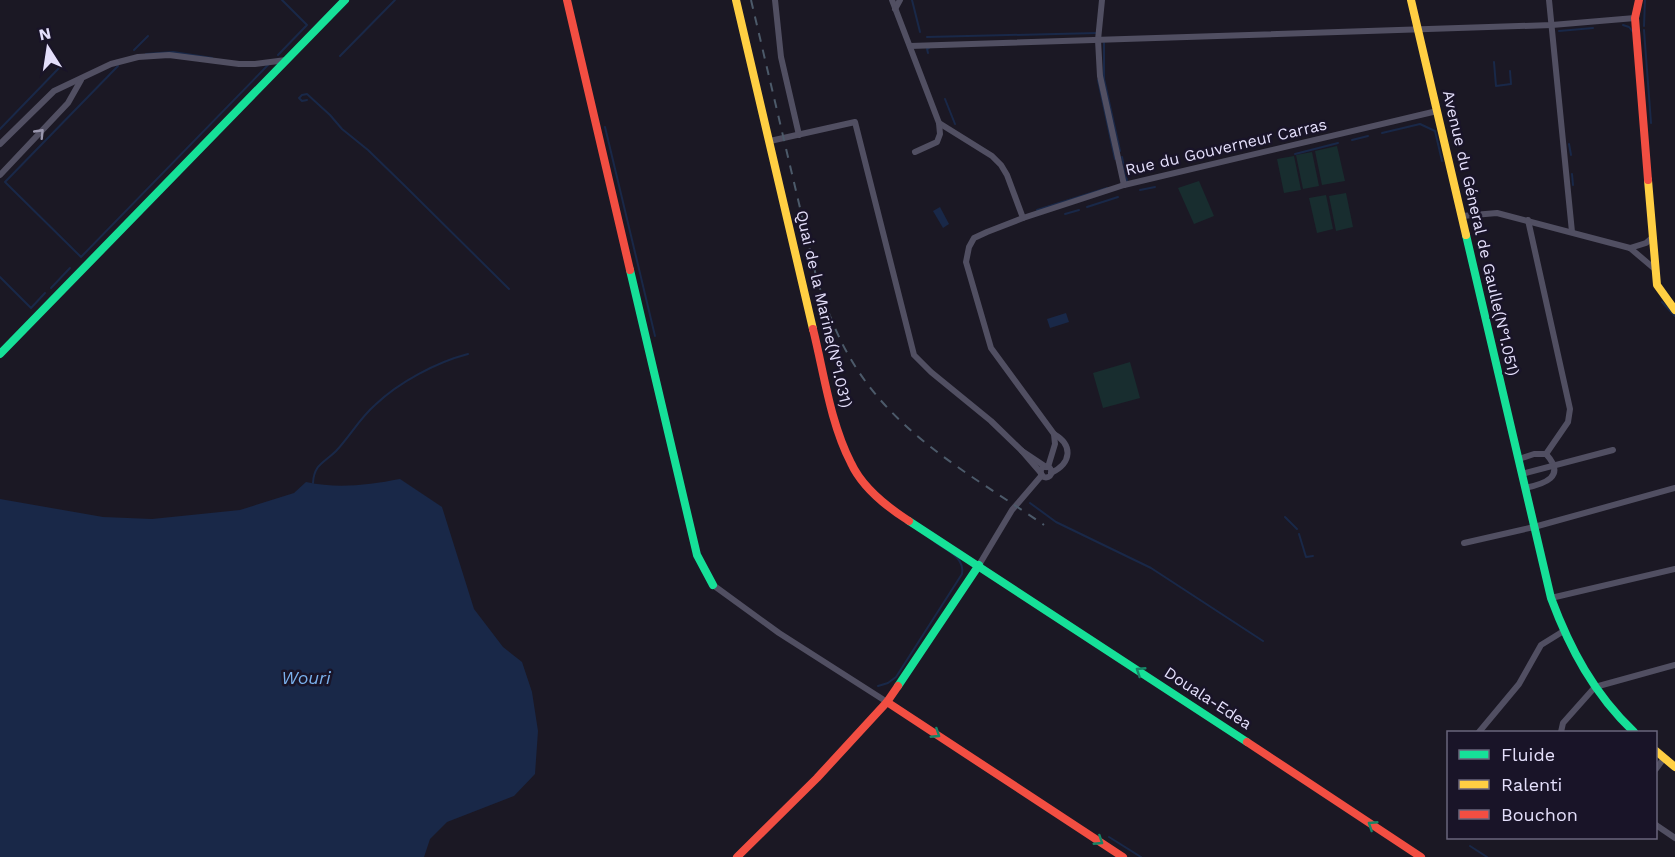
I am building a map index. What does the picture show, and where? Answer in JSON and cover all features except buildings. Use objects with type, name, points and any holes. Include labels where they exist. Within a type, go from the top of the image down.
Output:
[{"type":"main road","points":[[0,354],[345,0]]},
{"type":"main road","points":[[567,0],[697,555],[713,585]]},
{"type":"main road","name":"Quai de la Marine(N°1.031)","points":[[736,0],[826,387],[837,428],[851,464],[862,480],[893,511],[979,565]]},
{"type":"main road","name":"Avenue du Géneral de Gaulle(N°1.051)","points":[[1411,0],[1551,598],[1570,648],[1610,708],[1633,731]]},
{"type":"main road","points":[[1639,0],[1635,18],[1657,285],[1675,310]]},
{"type":"main road","points":[[737,857],[817,778],[887,702],[979,565]]},
{"type":"main road","name":"Douala-Edea","points":[[979,565],[1421,857]]},
{"type":"main road","points":[[887,702],[1123,857]]},
{"type":"main road","points":[[1657,752],[1675,767]]},
{"type":"street","points":[[775,0],[781,57],[799,135]]},
{"type":"street","points":[[892,0],[939,123],[940,134],[937,142],[915,152]]},
{"type":"street","points":[[895,9],[900,0]]},
{"type":"street","points":[[1102,0],[1098,40],[1102,86],[1124,185]]},
{"type":"street","points":[[1549,0],[1572,232]]},
{"type":"street","points":[[910,46],[1552,25],[1635,18]]},
{"type":"street","points":[[0,144],[54,91],[111,64],[138,57],[169,55],[238,64],[286,59]]},
{"type":"street","points":[[0,175],[68,103],[81,80]]},
{"type":"street","name":"Rue du Gouverneur Carras","points":[[1054,434],[990,348],[966,262],[969,247],[974,238],[987,231],[1124,185],[1437,111]]},
{"type":"street","points":[[770,141],[855,122],[914,355],[931,372],[991,421],[1046,477],[1055,444],[1054,434]]},
{"type":"street","points":[[939,123],[992,156],[1001,165],[1023,219]]},
{"type":"street","points":[[1462,216],[1497,213],[1572,232],[1630,249],[1656,270]]},
{"type":"street","points":[[1528,220],[1570,409],[1568,422],[1546,454]]},
{"type":"street","points":[[1630,249],[1654,237]]},
{"type":"street","points":[[1022,451],[1048,469],[1063,465],[1068,454],[1065,442],[1054,434]]},
{"type":"street","points":[[1522,474],[1614,450]]},
{"type":"street","points":[[1519,459],[1534,454],[1546,454]]},
{"type":"street","points":[[1525,488],[1539,485],[1554,474],[1553,465],[1546,454]]},
{"type":"street","points":[[979,565],[1012,510],[1041,474]]},
{"type":"street","points":[[1464,543],[1534,527],[1675,488]]},
{"type":"street","points":[[1551,598],[1675,569]]},
{"type":"street","points":[[713,585],[779,633],[887,702]]},
{"type":"street","points":[[1480,731],[1519,684],[1541,645],[1562,632]]},
{"type":"street","points":[[1560,731],[1569,714],[1595,687],[1675,665]]},
{"type":"street","points":[[1657,768],[1664,758]]},
{"type":"street","points":[[1657,826],[1675,838]]},
{"type":"green space","points":[[1337,146],[1345,181],[1322,185],[1315,151]]},
{"type":"green space","points":[[1312,152],[1319,186],[1303,189],[1296,155]]},
{"type":"green space","points":[[1294,156],[1301,190],[1284,193],[1277,159]]},
{"type":"green space","points":[[1199,181],[1214,216],[1194,224],[1178,188]]},
{"type":"green space","points":[[1346,193],[1353,227],[1336,231],[1329,196]]},
{"type":"green space","points":[[1326,195],[1333,229],[1317,233],[1309,198]]},
{"type":"green space","points":[[1130,362],[1140,398],[1103,408],[1093,373]]},
{"type":"water","points":[[940,207],[949,224],[943,228],[933,211]]},
{"type":"water","points":[[1066,313],[1069,322],[1050,328],[1047,319]]},
{"type":"water","name":"Wouri","points":[[400,479],[442,507],[474,609],[503,647],[522,662],[532,692],[538,731],[535,774],[514,796],[447,822],[430,839],[424,857],[0,857],[0,499],[103,517],[152,519],[240,510],[294,493],[306,482],[353,485]]},
{"type":"waterway","points":[[278,55],[307,25],[282,0]]},
{"type":"waterway","points":[[340,56],[395,0]]},
{"type":"waterway","points":[[912,0],[920,32]]},
{"type":"waterway","points":[[1644,26],[1645,0]]},
{"type":"waterway","points":[[1623,25],[1629,27],[1633,32]]},
{"type":"waterway","points":[[1559,31],[1593,28]]},
{"type":"waterway","points":[[1644,30],[1651,123]]},
{"type":"waterway","points":[[927,37],[1097,33]]},
{"type":"waterway","points":[[134,50],[148,36]]},
{"type":"waterway","points":[[1104,43],[1104,79],[1120,151]]},
{"type":"waterway","points":[[928,53],[929,48]]},
{"type":"waterway","points":[[146,54],[173,52],[212,58]]},
{"type":"waterway","points":[[1494,62],[1496,86],[1511,84],[1510,71]]},
{"type":"waterway","points":[[118,66],[5,182],[81,257],[268,65]]},
{"type":"waterway","points":[[0,129],[60,67]]},
{"type":"waterway","points":[[1098,80],[1115,159]]},
{"type":"waterway","points":[[307,100],[302,101],[299,98],[307,94],[342,129],[368,150],[509,289]]},
{"type":"waterway","points":[[945,99],[955,124]]},
{"type":"waterway","points":[[1382,133],[1420,124],[1435,131],[1442,161]]},
{"type":"waterway","points":[[605,127],[655,336]]},
{"type":"waterway","points":[[1352,140],[1368,136]]},
{"type":"waterway","points":[[1295,154],[1338,143]]},
{"type":"waterway","points":[[1569,144],[1571,155]]},
{"type":"waterway","points":[[1122,157],[1127,181]]},
{"type":"waterway","points":[[1572,174],[1573,185]]},
{"type":"waterway","points":[[1140,190],[1155,187]]},
{"type":"waterway","points":[[1037,210],[1107,188]]},
{"type":"waterway","points":[[1087,207],[1118,197]]},
{"type":"waterway","points":[[1065,214],[1079,210]]},
{"type":"waterway","points":[[51,288],[70,268]]},
{"type":"waterway","points":[[0,277],[31,308],[45,293]]},
{"type":"waterway","points":[[1662,302],[1675,316]]},
{"type":"waterway","points":[[313,483],[315,472],[320,464],[336,451],[370,410],[395,388],[444,362],[468,354]]},
{"type":"waterway","points":[[1030,503],[1056,522],[1151,568],[1263,641]]},
{"type":"waterway","points":[[1285,517],[1297,529]]},
{"type":"waterway","points":[[1299,534],[1306,557],[1313,556]]},
{"type":"waterway","points":[[878,686],[896,677],[962,574],[961,563],[958,559],[935,542]]},
{"type":"waterway","points":[[1109,837],[1141,857]]},
{"type":"waterway","points":[[1470,846],[1487,857]]},
{"type":"railway","points":[[751,0],[817,280],[827,309],[849,356],[867,384],[911,431],[936,451],[1044,525]]},
{"type":"traffic: fast","points":[[0,354],[345,0]]},
{"type":"traffic: fast","points":[[1466,235],[1551,598],[1566,635],[1585,670],[1607,702],[1633,731]]},
{"type":"traffic: fast","points":[[630,270],[697,555],[713,585]]},
{"type":"traffic: fast","points":[[909,521],[1247,742]]},
{"type":"traffic: fast","points":[[898,686],[979,565]]},
{"type":"traffic: slow","points":[[736,0],[813,329]]},
{"type":"traffic: slow","points":[[1411,0],[1466,235]]},
{"type":"traffic: slow","points":[[1648,180],[1657,285],[1675,310]]},
{"type":"traffic: slow","points":[[1657,752],[1675,767]]},
{"type":"traffic: jam","points":[[567,0],[630,270]]},
{"type":"traffic: jam","points":[[1639,0],[1635,18],[1648,180]]},
{"type":"traffic: jam","points":[[813,329],[828,397],[851,463],[876,496],[909,521]]},
{"type":"traffic: jam","points":[[737,857],[817,778],[887,702],[898,686]]},
{"type":"traffic: jam","points":[[887,702],[1123,857]]},
{"type":"traffic: jam","points":[[1247,742],[1421,857]]}]
